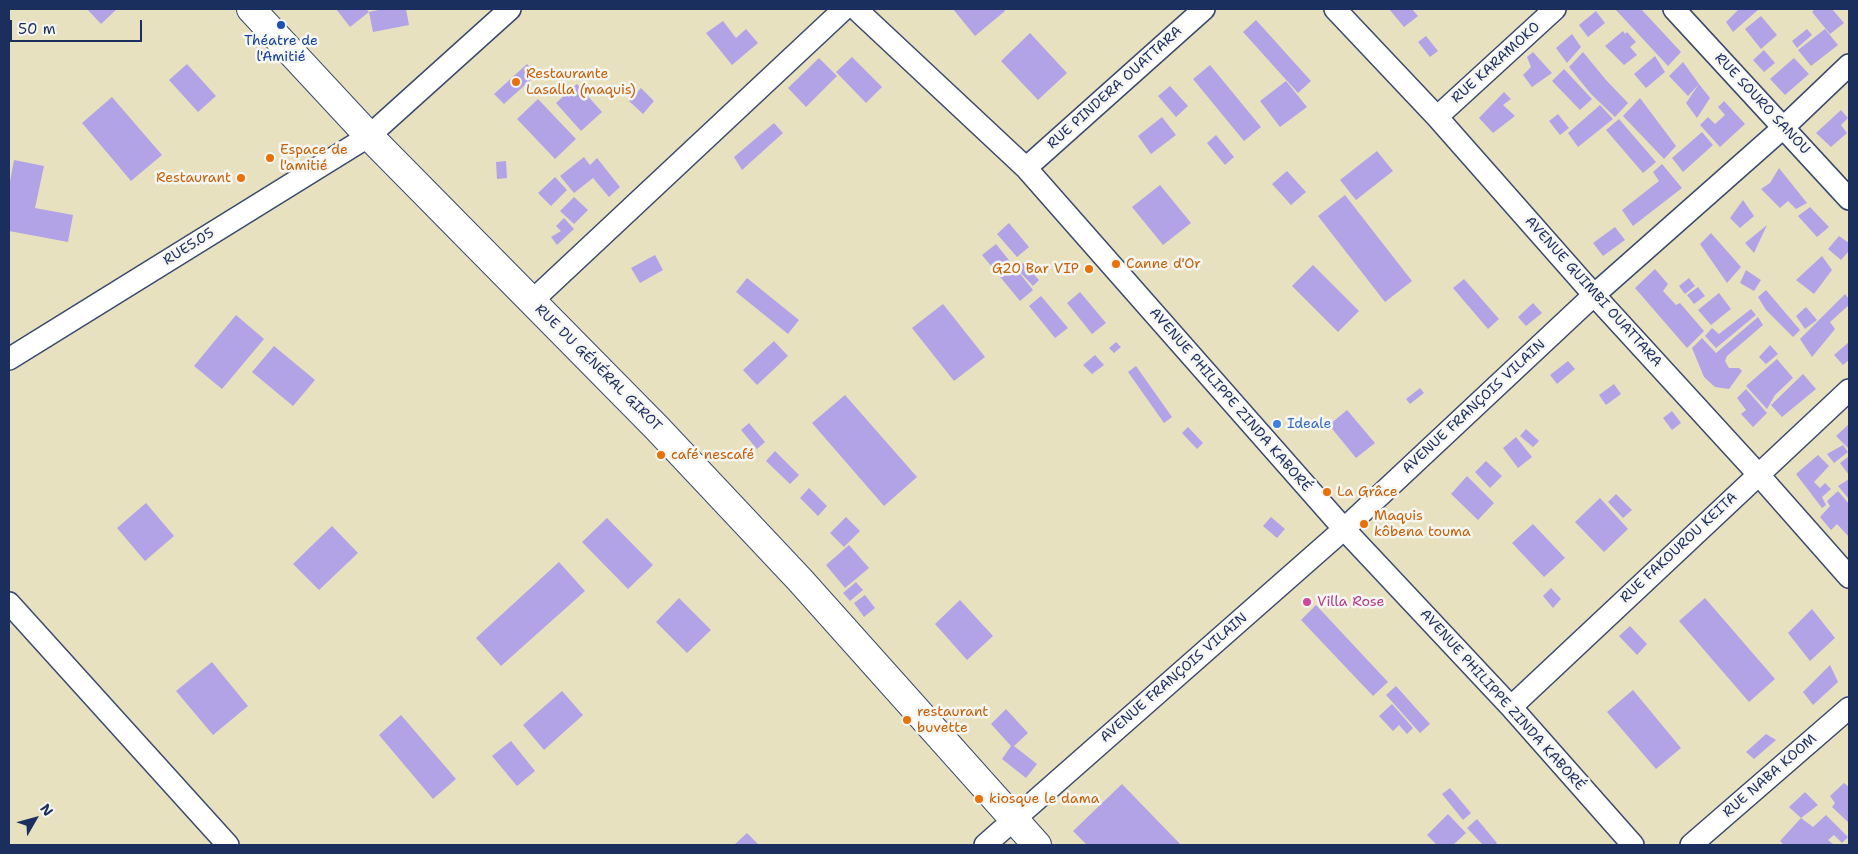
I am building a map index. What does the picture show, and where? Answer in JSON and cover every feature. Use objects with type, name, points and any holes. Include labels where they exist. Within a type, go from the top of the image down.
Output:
[{"type":"highway","name":"RUE DU GÉNÉRAL GIROT","points":[[251,9],[369,136],[657,428],[800,580],[1037,845]]},
{"type":"street","name":"RUE5.05","points":[[9,359],[369,136],[510,9]]},
{"type":"street","points":[[532,301],[844,9]]},
{"type":"street","name":"AVENUE PHILIPPE ZINDA KABORÉ","points":[[856,9],[1026,168],[1344,529],[1511,707],[1633,845]]},
{"type":"street","name":"RUE PINDERA OUATTARA","points":[[1026,168],[1204,9]]},
{"type":"street","name":"AVENUE GUIMBI OUATTARA","points":[[1335,9],[1436,117],[1849,577]]},
{"type":"street","name":"RUE KARAMOKO","points":[[1436,117],[1555,9]]},
{"type":"street","name":"RUE SOURO SANOU","points":[[1674,9],[1849,199]]},
{"type":"street","name":"AVENUE FRANÇOIS VILAIN","points":[[985,845],[1344,529],[1594,295],[1784,127],[1849,65]]},
{"type":"street","name":"RUE FAKOUROU KEITA","points":[[1511,707],[1849,390]]},
{"type":"street","points":[[9,603],[228,845]]},
{"type":"street","name":"RUE NABA KOOM","points":[[1691,845],[1849,708]]},
{"type":"building","points":[[87,9],[117,9],[101,24]]},
{"type":"building","points":[[336,9],[366,9],[369,12],[350,27]]},
{"type":"building","points":[[383,9],[406,9],[409,25],[373,32],[369,12]]},
{"type":"building","points":[[953,9],[1004,9],[1005,11],[975,36]]},
{"type":"building","points":[[1389,9],[1412,9],[1418,16],[1404,27]]},
{"type":"building","points":[[1615,9],[1641,9],[1681,52],[1668,66]]},
{"type":"building","points":[[1739,9],[1759,9],[1733,32],[1726,22]]},
{"type":"building","points":[[1815,9],[1832,9],[1844,23],[1830,34],[1812,12]]},
{"type":"building","points":[[1596,11],[1605,23],[1588,37],[1579,25]]},
{"type":"building","points":[[1761,16],[1777,35],[1761,49],[1745,29]]},
{"type":"building","points":[[1256,20],[1311,81],[1298,93],[1243,32]]},
{"type":"building","points":[[723,21],[736,38],[746,29],[758,43],[732,65],[706,33]]},
{"type":"building","points":[[1807,29],[1812,35],[1797,48],[1792,41]]},
{"type":"building","points":[[1825,29],[1838,45],[1811,66],[1798,50]]},
{"type":"building","points":[[1623,31],[1625,34],[1627,32],[1636,42],[1630,47],[1637,55],[1624,65],[1605,46]]},
{"type":"building","points":[[1030,33],[1067,73],[1038,100],[1001,61]]},
{"type":"building","points":[[1572,34],[1581,47],[1567,63],[1556,48]]},
{"type":"building","points":[[1426,36],[1438,51],[1430,57],[1418,42]]},
{"type":"building","points":[[1764,50],[1775,63],[1764,72],[1753,60]]},
{"type":"building","points":[[1533,52],[1552,73],[1532,87],[1523,75],[1531,67],[1527,57]]},
{"type":"building","points":[[1583,52],[1628,103],[1615,117],[1591,94],[1569,67]]},
{"type":"building","points":[[1655,56],[1665,72],[1646,88],[1634,74]]},
{"type":"building","points":[[852,57],[882,87],[866,103],[836,72]]},
{"type":"building","points":[[819,58],[837,76],[806,107],[788,88]]},
{"type":"building","points":[[1794,58],[1809,74],[1785,95],[1770,79]]},
{"type":"building","points":[[1683,62],[1699,84],[1688,96],[1669,76]]},
{"type":"building","points":[[187,64],[216,96],[198,112],[169,80]]},
{"type":"building","points":[[527,64],[537,74],[504,104],[494,94]]},
{"type":"building","points":[[1210,65],[1261,127],[1244,141],[1193,79]]},
{"type":"building","points":[[1564,69],[1592,99],[1580,110],[1552,81]]},
{"type":"building","points":[[1286,81],[1307,107],[1280,127],[1260,101]]},
{"type":"building","points":[[577,84],[602,112],[581,131],[556,103]]},
{"type":"building","points":[[1699,84],[1710,98],[1697,118],[1686,103]]},
{"type":"building","points":[[1170,86],[1188,106],[1176,117],[1158,96]]},
{"type":"building","points":[[641,88],[654,101],[643,114],[629,101]]},
{"type":"building","points":[[1504,92],[1511,99],[1503,105],[1515,116],[1493,133],[1479,118]]},
{"type":"building","points":[[112,97],[162,155],[131,181],[82,123]]},
{"type":"building","points":[[1640,98],[1676,146],[1664,159],[1623,116]]},
{"type":"building","points":[[538,99],[576,139],[555,159],[517,119]]},
{"type":"building","points":[[1724,101],[1745,124],[1720,147],[1700,125],[1708,117],[1715,124],[1725,115],[1718,107]]},
{"type":"building","points":[[1600,105],[1613,119],[1578,147],[1568,133]]},
{"type":"building","points":[[1841,110],[1848,118],[1841,125],[1847,133],[1831,147],[1816,133]]},
{"type":"building","points":[[1558,114],[1569,128],[1560,135],[1549,121]]},
{"type":"building","points":[[1162,117],[1176,135],[1151,154],[1138,136]]},
{"type":"building","points":[[1619,119],[1656,162],[1643,173],[1606,130]]},
{"type":"building","points":[[774,123],[783,133],[742,170],[734,157]]},
{"type":"building","points":[[1702,132],[1713,145],[1683,172],[1672,158]]},
{"type":"building","points":[[1216,135],[1234,157],[1225,165],[1207,143]]},
{"type":"building","points":[[1377,151],[1393,171],[1356,200],[1340,180]]},
{"type":"building","points":[[584,157],[590,165],[597,158],[620,187],[609,197],[593,178],[574,193],[560,176]]},
{"type":"building","points":[[14,160],[44,166],[35,208],[73,215],[68,242],[9,231],[9,187]]},
{"type":"building","points":[[506,161],[507,178],[497,179],[496,162]]},
{"type":"building","points":[[1662,164],[1682,188],[1633,226],[1622,210],[1659,181],[1653,172]]},
{"type":"building","points":[[1779,168],[1807,203],[1796,209],[1788,201],[1780,208],[1761,189],[1770,183]]},
{"type":"building","points":[[1287,171],[1306,192],[1291,205],[1272,184]]},
{"type":"building","points":[[555,177],[567,190],[551,206],[538,193]]},
{"type":"building","points":[[1160,185],[1191,223],[1163,245],[1132,207]]},
{"type":"building","points":[[1345,195],[1412,281],[1385,302],[1318,216]]},
{"type":"building","points":[[574,197],[588,210],[574,224],[560,211]]},
{"type":"building","points":[[1743,200],[1754,216],[1740,228],[1730,218]]},
{"type":"building","points":[[1810,207],[1829,227],[1817,237],[1798,216]]},
{"type":"building","points":[[564,218],[574,229],[557,245],[551,237],[561,231],[556,226]]},
{"type":"building","points":[[1009,223],[1029,247],[1017,257],[997,234]]},
{"type":"building","points":[[1767,225],[1754,253],[1745,243]]},
{"type":"building","points":[[1615,227],[1625,240],[1603,256],[1593,243]]},
{"type":"building","points":[[1711,233],[1741,267],[1727,283],[1700,244]]},
{"type":"building","points":[[1839,236],[1849,243],[1849,251],[1841,260],[1828,249]]},
{"type":"building","points":[[996,244],[1033,290],[1020,301],[982,255]]},
{"type":"building","points":[[655,255],[663,270],[640,283],[631,268]]},
{"type":"building","points":[[1822,256],[1832,270],[1814,294],[1796,280]]},
{"type":"building","points":[[1023,263],[1039,280],[1033,286],[1017,269]]},
{"type":"building","points":[[1313,265],[1359,311],[1338,332],[1292,286]]},
{"type":"building","points":[[1655,269],[1668,284],[1663,291],[1676,305],[1680,303],[1704,331],[1687,348],[1635,288]]},
{"type":"building","points":[[1746,270],[1761,280],[1754,291],[1740,283]]},
{"type":"building","points":[[747,278],[799,320],[788,334],[736,292]]},
{"type":"building","points":[[1689,278],[1695,286],[1685,294],[1679,286]]},
{"type":"building","points":[[1464,279],[1499,319],[1488,329],[1453,288]]},
{"type":"building","points":[[1698,287],[1705,296],[1694,304],[1687,295]]},
{"type":"building","points":[[1766,290],[1800,330],[1793,337],[1766,310],[1758,297]]},
{"type":"building","points":[[1080,292],[1106,323],[1092,334],[1067,303]]},
{"type":"building","points":[[1719,293],[1731,309],[1711,325],[1698,310]]},
{"type":"building","points":[[1845,294],[1849,299],[1849,305],[1830,322],[1835,329],[1812,357],[1800,339]]},
{"type":"building","points":[[1041,296],[1068,328],[1055,338],[1029,306]]},
{"type":"building","points":[[1533,303],[1542,313],[1526,326],[1518,317]]},
{"type":"building","points":[[943,304],[985,357],[954,381],[912,328]]},
{"type":"building","points":[[1806,307],[1817,320],[1805,329],[1796,316]]},
{"type":"building","points":[[1751,309],[1756,315],[1716,348],[1705,336],[1712,328],[1719,334]]},
{"type":"building","points":[[236,315],[264,339],[222,389],[194,366]]},
{"type":"building","points":[[1758,317],[1763,325],[1727,356],[1725,361],[1729,368],[1739,368],[1742,371],[1729,389],[1715,387],[1704,377],[1692,348],[1702,338],[1716,353]]},
{"type":"building","points":[[774,341],[788,356],[757,385],[743,370]]},
{"type":"building","points":[[1116,342],[1121,347],[1114,353],[1109,348]]},
{"type":"building","points":[[1849,342],[1849,360],[1843,365],[1834,355]]},
{"type":"building","points":[[1770,345],[1778,354],[1766,364],[1759,357]]},
{"type":"building","points":[[274,346],[315,380],[293,406],[252,372]]},
{"type":"building","points":[[1095,355],[1104,365],[1092,374],[1083,365]]},
{"type":"building","points":[[1777,359],[1793,378],[1775,395],[1767,409],[1746,386]]},
{"type":"building","points":[[1568,361],[1575,369],[1557,384],[1550,375]]},
{"type":"building","points":[[1136,366],[1172,417],[1164,423],[1128,372]]},
{"type":"building","points":[[1803,374],[1816,389],[1782,417],[1771,405]]},
{"type":"building","points":[[1614,384],[1621,394],[1606,405],[1599,395]]},
{"type":"building","points":[[1420,388],[1424,393],[1410,404],[1406,399]]},
{"type":"building","points":[[1746,389],[1767,413],[1753,427],[1741,414],[1746,410],[1737,398]]},
{"type":"building","points":[[845,395],[917,477],[884,506],[812,423]]},
{"type":"building","points":[[1347,410],[1375,443],[1356,458],[1329,425]]},
{"type":"building","points":[[1672,411],[1681,423],[1672,430],[1663,418]]},
{"type":"building","points":[[749,423],[765,442],[757,449],[741,430]]},
{"type":"building","points":[[1849,424],[1849,449],[1836,436]]},
{"type":"building","points":[[1188,427],[1203,443],[1197,449],[1182,433]]},
{"type":"building","points":[[1526,429],[1539,441],[1533,447],[1520,436]]},
{"type":"building","points":[[1516,437],[1532,457],[1518,468],[1503,448]]},
{"type":"building","points":[[1843,445],[1848,452],[1834,463],[1827,454]]},
{"type":"building","points":[[775,451],[799,475],[790,484],[766,461]]},
{"type":"building","points":[[1818,455],[1829,466],[1814,482],[1820,488],[1825,483],[1831,489],[1822,497],[1826,505],[1822,508],[1796,474]]},
{"type":"building","points":[[1849,456],[1849,475],[1840,463]]},
{"type":"building","points":[[1486,461],[1502,476],[1490,488],[1475,472]]},
{"type":"building","points":[[1467,476],[1494,503],[1478,520],[1451,494]]},
{"type":"building","points":[[1849,479],[1849,499],[1838,486]]},
{"type":"building","points":[[809,488],[827,506],[818,516],[800,498]]},
{"type":"building","points":[[1838,491],[1849,504],[1849,537],[1837,524],[1831,530],[1820,517],[1830,506],[1827,501]]},
{"type":"building","points":[[1616,494],[1632,510],[1623,518],[1608,502]]},
{"type":"building","points":[[1600,498],[1628,529],[1604,552],[1575,522]]},
{"type":"building","points":[[146,503],[174,536],[145,561],[117,528]]},
{"type":"building","points":[[846,517],[860,531],[844,547],[830,533]]},
{"type":"building","points":[[1271,517],[1285,529],[1277,538],[1263,526]]},
{"type":"building","points":[[607,518],[653,565],[628,589],[582,542]]},
{"type":"building","points":[[1533,524],[1565,558],[1544,577],[1512,543]]},
{"type":"building","points":[[332,526],[358,553],[319,590],[293,564]]},
{"type":"building","points":[[849,545],[869,568],[845,588],[826,565]]},
{"type":"building","points":[[559,562],[585,591],[501,666],[476,638]]},
{"type":"building","points":[[856,582],[863,590],[850,601],[843,593]]},
{"type":"building","points":[[1551,588],[1561,599],[1553,608],[1543,596]]},
{"type":"building","points":[[865,595],[875,608],[864,617],[854,603]]},
{"type":"building","points":[[679,598],[711,630],[687,653],[656,622]]},
{"type":"building","points":[[1705,598],[1775,679],[1749,702],[1679,621]]},
{"type":"building","points":[[960,600],[993,636],[967,660],[935,624]]},
{"type":"building","points":[[1316,605],[1388,682],[1373,696],[1301,620]]},
{"type":"building","points":[[1812,609],[1835,638],[1810,661],[1788,633]]},
{"type":"building","points":[[1630,626],[1647,644],[1637,655],[1619,636]]},
{"type":"building","points":[[212,662],[248,706],[213,735],[176,691]]},
{"type":"building","points":[[1830,665],[1838,682],[1813,705],[1803,692]]},
{"type":"building","points":[[1396,686],[1430,724],[1420,733],[1386,695]]},
{"type":"building","points":[[1633,690],[1681,748],[1656,769],[1607,712]]},
{"type":"building","points":[[562,691],[583,715],[544,750],[523,725]]},
{"type":"building","points":[[1392,704],[1413,728],[1407,734],[1399,725],[1393,731],[1379,716]]},
{"type":"building","points":[[1006,709],[1028,733],[1014,746],[1037,764],[1026,778],[1002,759],[1011,746],[991,724]]},
{"type":"building","points":[[401,715],[456,779],[433,799],[379,735]]},
{"type":"building","points":[[1766,734],[1776,740],[1754,759],[1746,752]]},
{"type":"building","points":[[511,741],[535,771],[517,786],[492,756]]},
{"type":"building","points":[[1844,783],[1849,787],[1849,823],[1832,807],[1835,803],[1830,796]]},
{"type":"building","points":[[1122,784],[1181,845],[1087,845],[1073,831]]},
{"type":"building","points":[[1450,788],[1471,813],[1463,820],[1442,794]]},
{"type":"building","points":[[1805,792],[1818,805],[1801,818],[1789,807]]},
{"type":"building","points":[[1448,814],[1466,833],[1453,845],[1437,845],[1427,835]]},
{"type":"building","points":[[1826,815],[1848,837],[1842,843],[1834,835],[1828,840],[1834,845],[1784,845],[1780,841],[1801,818],[1813,827]]},
{"type":"building","points":[[1477,819],[1497,843],[1495,845],[1483,845],[1467,828]]},
{"type":"building","points":[[747,833],[759,845],[734,845]]},
{"type":"place","name":"Théatre de l'Amitié","points":[[281,25]]},
{"type":"place","name":"Restaurante Lasalla (maquis)","points":[[516,82]]},
{"type":"place","name":"Espace de l'amitié","points":[[270,158]]},
{"type":"place","name":"Restaurant","points":[[241,178]]},
{"type":"place","name":"Canne d'Or","points":[[1116,264]]},
{"type":"place","name":"G20 Bar VIP","points":[[1089,269]]},
{"type":"place","name":"Ideale","points":[[1277,424]]},
{"type":"place","name":"café nescafé","points":[[661,455]]},
{"type":"place","name":"La Grâce","points":[[1327,492]]},
{"type":"place","name":"Maquis kôbena touma","points":[[1364,524]]},
{"type":"place","name":"Villa Rose","points":[[1307,602]]},
{"type":"place","name":"restaurant buvette","points":[[907,720]]},
{"type":"place","name":"kiosque le dama","points":[[979,799]]}]
